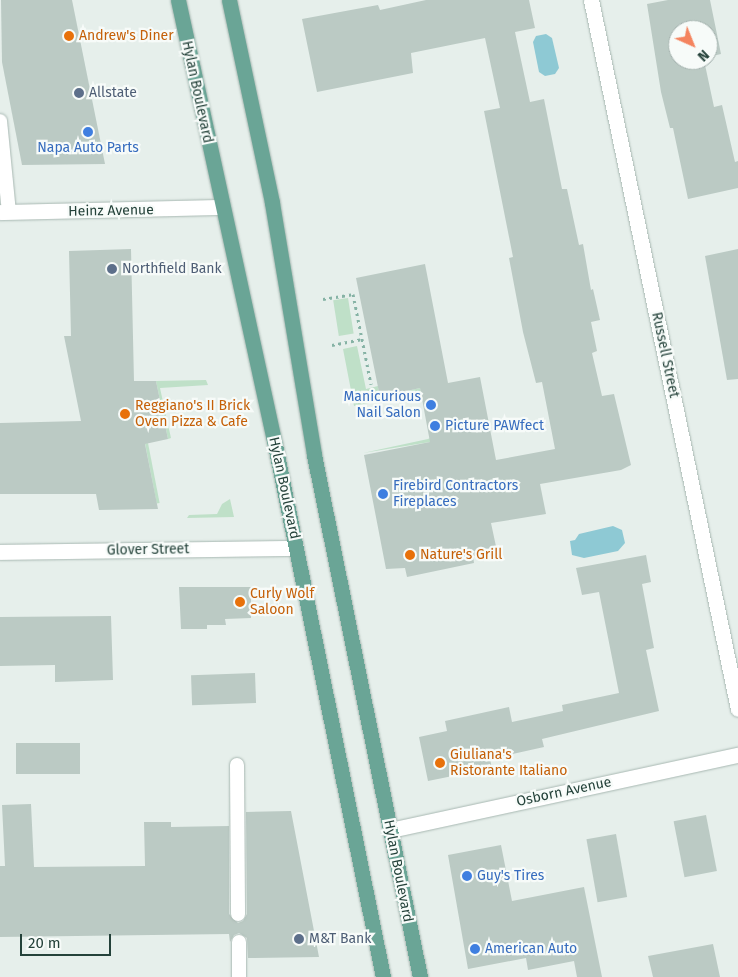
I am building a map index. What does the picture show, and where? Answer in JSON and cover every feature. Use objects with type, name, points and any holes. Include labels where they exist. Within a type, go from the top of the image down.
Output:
[{"type":"main road","name":"Hylan Boulevard","points":[[178,0],[221,207],[296,548],[382,977]]},
{"type":"main road","name":"Hylan Boulevard","points":[[229,0],[272,203],[305,406],[420,977]]},
{"type":"street","name":"Russell Street","points":[[591,0],[738,709]]},
{"type":"street","name":"Heinz Avenue","points":[[4,212],[221,207]]},
{"type":"street","name":"Glover Street","points":[[0,552],[296,548]]},
{"type":"street","name":"Osborn Avenue","points":[[390,830],[738,755]]},
{"type":"lane","points":[[0,121],[4,212]]},
{"type":"lane","points":[[237,765],[238,914]]},
{"type":"lane","points":[[239,942],[239,977]]},
{"type":"path","points":[[323,299],[353,294],[371,384]]},
{"type":"path","points":[[332,345],[362,339]]},
{"type":"green space","points":[[348,298],[354,334],[339,336],[333,300]]},
{"type":"green space","points":[[357,346],[366,389],[378,386],[380,397],[420,388],[421,392],[354,406],[343,349]]},
{"type":"green space","points":[[206,380],[208,385],[160,388],[171,438],[168,439],[156,381]]},
{"type":"green space","points":[[430,438],[430,442],[363,453],[428,439]]},
{"type":"green space","points":[[148,443],[160,503],[157,503],[145,444]]},
{"type":"green space","points":[[230,499],[234,517],[187,518],[189,515],[217,514],[222,504]]},
{"type":"water","points":[[546,34],[552,38],[559,68],[555,74],[545,76],[539,72],[533,42],[536,36]]},
{"type":"water","points":[[613,526],[622,530],[625,543],[618,551],[584,558],[572,555],[570,541],[575,540],[579,534]]},
{"type":"building","points":[[1,0],[72,0],[105,164],[22,165],[2,62]]},
{"type":"building","points":[[426,0],[529,0],[535,28],[515,32],[530,102],[544,99],[562,189],[567,189],[579,245],[583,244],[591,290],[593,289],[600,320],[591,322],[597,351],[592,353],[602,396],[614,394],[631,465],[621,470],[540,484],[546,514],[491,523],[497,551],[473,556],[474,563],[407,577],[405,568],[386,569],[364,455],[430,442],[420,388],[380,397],[356,278],[425,264],[448,383],[480,377],[496,460],[555,449],[542,382],[536,383],[523,332],[509,258],[513,257],[484,111],[500,108],[485,38],[411,53],[413,73],[317,92],[302,19],[378,5],[380,10]]},
{"type":"building","points":[[668,0],[710,0],[714,20],[668,20],[668,70],[706,70],[714,107],[722,105],[735,162],[738,161],[738,188],[688,199],[673,128],[670,128],[661,92],[647,4]]},
{"type":"building","points":[[718,39],[721,54],[718,55]]},
{"type":"building","points":[[131,249],[134,381],[156,381],[168,439],[145,444],[158,509],[99,510],[96,494],[0,494],[0,423],[81,421],[64,336],[71,336],[69,251]]},
{"type":"building","points":[[738,249],[738,379],[727,380],[705,256]]},
{"type":"building","points":[[646,555],[651,582],[642,584],[654,648],[646,650],[659,711],[542,739],[544,747],[490,759],[492,768],[428,781],[419,737],[447,731],[445,721],[509,707],[512,722],[563,711],[562,705],[619,693],[599,592],[582,595],[576,568]]},
{"type":"building","points":[[179,587],[251,587],[251,618],[225,619],[226,625],[207,625],[207,629],[181,629]]},
{"type":"building","points":[[111,616],[113,680],[55,682],[55,665],[0,666],[0,617]]},
{"type":"building","points":[[255,673],[256,703],[192,705],[191,675]]},
{"type":"building","points":[[16,743],[80,743],[80,774],[16,774]]},
{"type":"building","points":[[31,804],[34,867],[145,866],[144,822],[171,822],[171,827],[229,826],[229,914],[238,923],[243,921],[247,914],[246,812],[291,811],[319,957],[248,958],[247,938],[239,933],[234,935],[230,942],[229,934],[0,937],[0,866],[5,866],[2,805]]},
{"type":"building","points":[[706,815],[717,871],[684,877],[674,821]]},
{"type":"building","points":[[616,834],[627,897],[598,902],[586,839]]},
{"type":"building","points":[[501,845],[512,901],[584,887],[602,977],[577,977],[574,961],[528,970],[526,958],[468,969],[448,855]]},
{"type":"building","points":[[713,944],[720,977],[653,977],[648,956]]},
{"type":"place","name":"Andrew's Diner","points":[[69,36]]},
{"type":"place","name":"Allstate","points":[[79,93]]},
{"type":"place","name":"Napa Auto Parts","points":[[88,132]]},
{"type":"place","name":"Northfield Bank","points":[[112,269]]},
{"type":"place","name":"Manicurious Nail Salon","points":[[431,405]]},
{"type":"place","name":"Reggiano's II Brick Oven Pizza & Cafe","points":[[125,414]]},
{"type":"place","name":"Picture PAWfect","points":[[435,426]]},
{"type":"place","name":"Firebird Contractors Fireplaces","points":[[383,494]]},
{"type":"place","name":"Nature's Grill","points":[[410,555]]},
{"type":"place","name":"Curly Wolf Saloon","points":[[240,602]]},
{"type":"place","name":"Giuliana's Ristorante Italiano","points":[[440,763]]},
{"type":"place","name":"Guy's Tires","points":[[467,876]]},
{"type":"place","name":"M&T Bank","points":[[299,939]]},
{"type":"place","name":"American Auto","points":[[475,949]]}]
